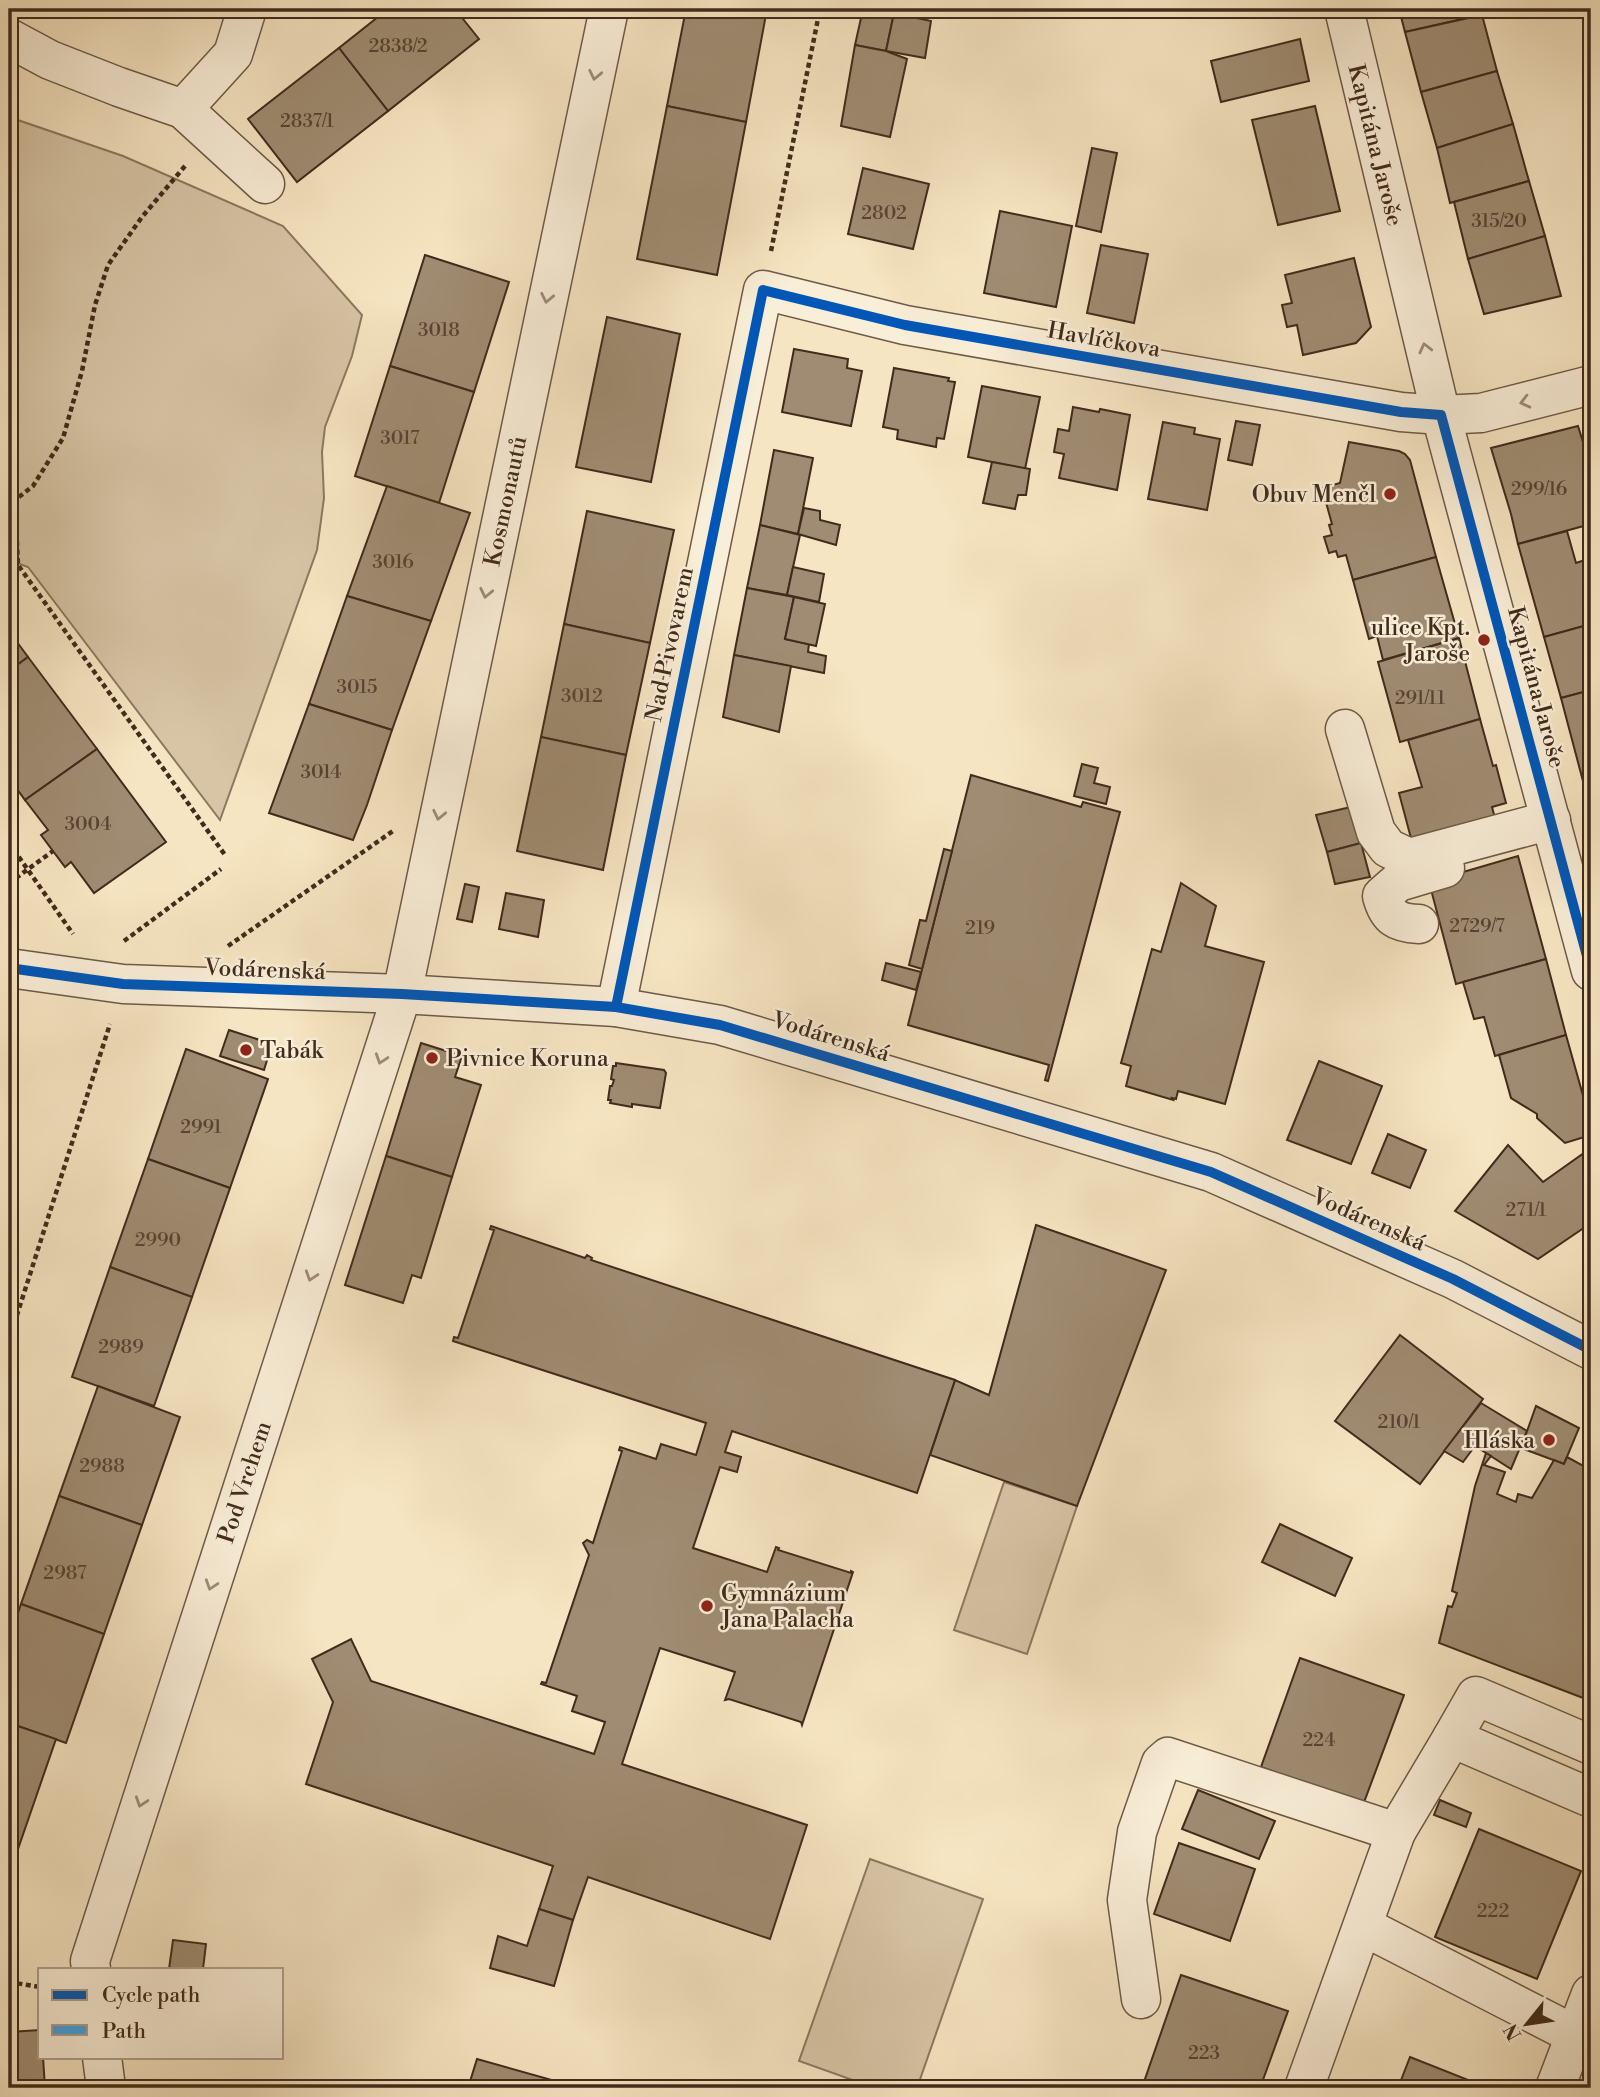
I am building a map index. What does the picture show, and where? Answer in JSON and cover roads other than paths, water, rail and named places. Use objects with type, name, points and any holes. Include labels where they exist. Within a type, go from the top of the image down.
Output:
[{"type":"street","points":[[183,109],[233,54],[247,9]]},
{"type":"street","name":"Kosmonautů","points":[[402,994],[609,9]]},
{"type":"street","name":"Kapitána Jaroše","points":[[1344,9],[1441,415],[1591,971]]},
{"type":"street","points":[[9,38],[50,60],[183,109],[265,184]]},
{"type":"street","name":"Havlíčkova","points":[[763,290],[905,325],[1401,412],[1441,415],[1481,413],[1591,385]]},
{"type":"street","name":"Nad Pivovarem","points":[[616,1007],[763,290]]},
{"type":"street","points":[[1345,729],[1376,832],[1388,848],[1409,858],[1553,828]]},
{"type":"street","points":[[1419,924],[1402,923],[1386,911],[1382,896],[1398,882],[1553,828]]},
{"type":"street","name":"Vodárenská","points":[[9,968],[616,1007],[720,1024],[1211,1171],[1452,1279],[1591,1350]]},
{"type":"street","name":"Pod Vrchem","points":[[90,1968],[94,1947],[402,994]]},
{"type":"street","points":[[1304,2088],[1396,1832],[1476,1696],[1591,1745]]},
{"type":"street","points":[[1452,1738],[1591,1798]]},
{"type":"street","points":[[1141,1999],[1127,1900],[1137,1832],[1161,1763],[1168,1757],[1396,1832]]},
{"type":"street","points":[[1363,1926],[1575,2035]]},
{"type":"street","points":[[1555,2088],[1591,1994]]},
{"type":"street","points":[[102,2058],[106,2088]]},
{"type":"place","name":"Obuv Menčl","points":[[1390,494]]},
{"type":"place","name":"ulice Kpt. Jaroše","points":[[1484,640]]},
{"type":"place","name":"Tabák","points":[[246,1050]]},
{"type":"place","name":"Pivnice Koruna","points":[[432,1058]]},
{"type":"place","name":"Hláska","points":[[1549,1440]]},
{"type":"place","name":"Gymnázium Jana Palacha","points":[[707,1606]]}]
